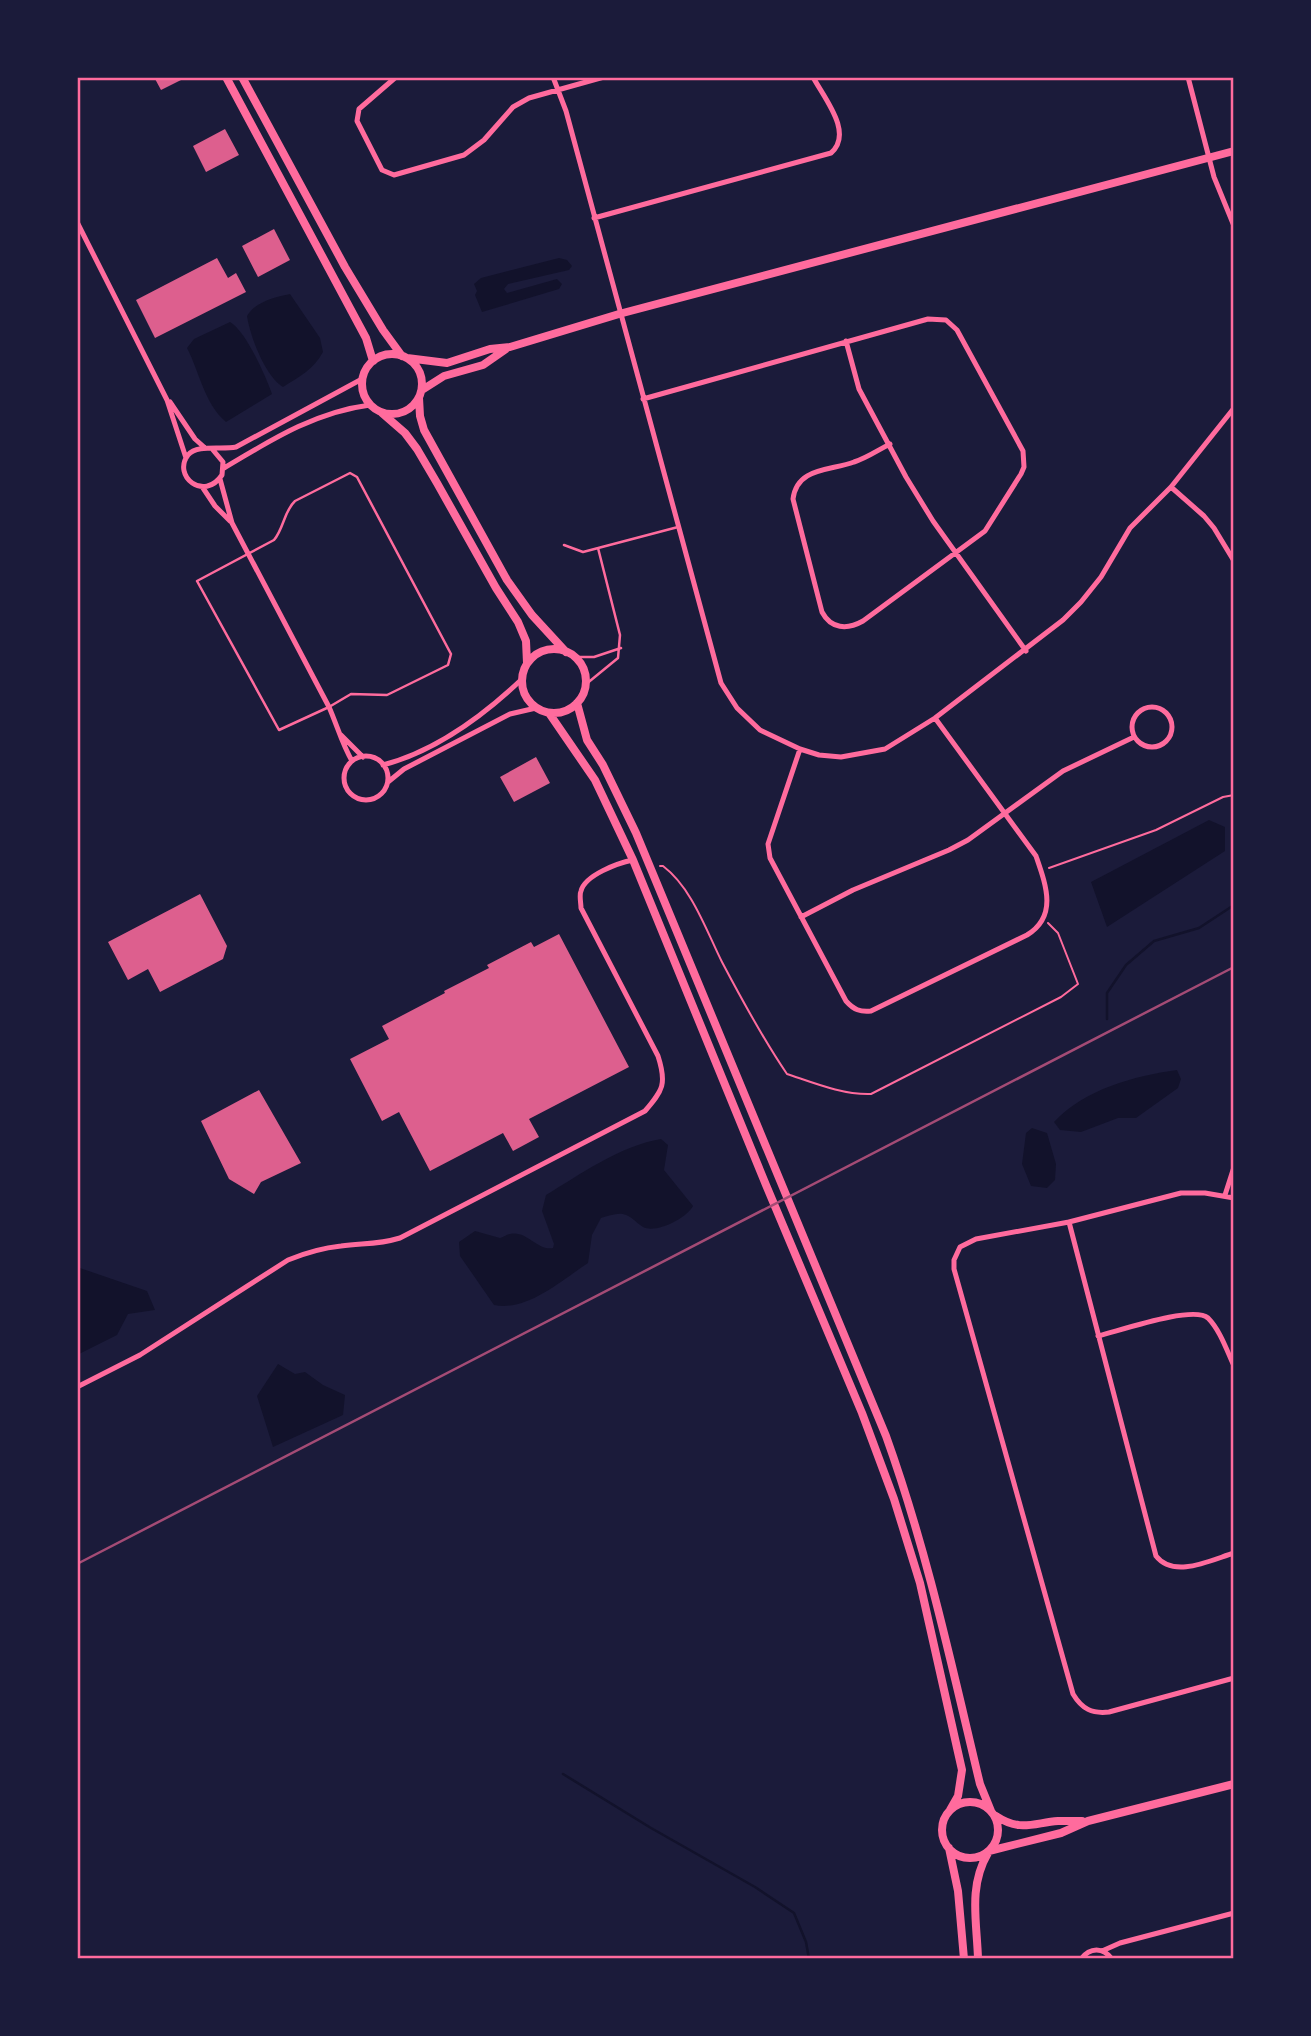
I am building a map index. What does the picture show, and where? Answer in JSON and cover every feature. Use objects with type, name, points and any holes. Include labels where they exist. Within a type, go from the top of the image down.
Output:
[{"type":"main road","points":[[226,77],[361,328],[373,361]]},
{"type":"main road","points":[[242,77],[345,267],[383,330],[404,357],[420,372],[420,416],[424,430],[507,580],[533,615],[566,652],[575,657],[585,675],[586,685],[577,704],[559,713],[549,713],[536,708],[525,695],[522,679],[527,663],[526,641],[518,622],[437,482],[405,433],[370,405],[365,397],[362,379],[373,361],[392,354],[404,357],[447,363],[619,314],[1234,151]]},
{"type":"main road","points":[[382,413],[399,414],[407,410],[421,394],[444,376],[482,365],[510,347]]},
{"type":"main road","points":[[527,663],[535,655],[545,651],[566,652]]},
{"type":"main road","points":[[577,704],[587,740],[603,765],[636,833],[886,1436],[905,1489],[934,1587],[981,1784],[997,1822],[998,1833],[979,1872],[974,1891],[978,1959]]},
{"type":"main road","points":[[549,713],[594,780],[633,860],[862,1413],[894,1499],[920,1583],[962,1770],[958,1796],[945,1818],[942,1830],[958,1891],[964,1959]]},
{"type":"main road","points":[[948,1848],[967,1858],[977,1857],[989,1851],[1061,1833],[1088,1821],[1234,1784]]},
{"type":"main road","points":[[950,1811],[969,1802],[980,1804],[1006,1823],[1019,1826],[1057,1821],[1088,1821]]},
{"type":"street","points":[[396,77],[356,114],[382,170],[394,175],[464,155],[484,140],[513,107],[529,98],[604,77]]},
{"type":"street","points":[[553,77],[566,111],[721,683],[737,708],[760,730],[800,750],[841,757],[885,749],[935,718],[1026,651],[1081,602],[1101,577],[1130,528],[1171,487],[1234,408]]},
{"type":"street","points":[[594,218],[831,153],[840,143],[840,128],[813,77]]},
{"type":"street","points":[[1188,77],[1209,158],[1234,226]]},
{"type":"street","points":[[77,222],[167,400],[186,458],[184,470],[194,484],[203,487],[215,484],[220,479],[224,468],[221,458],[213,450]]},
{"type":"street","points":[[643,399],[929,319],[937,318],[952,324],[1019,443],[1024,459],[1021,474],[991,524],[956,553],[854,626],[837,626],[825,617],[793,499],[794,489],[798,481],[806,475],[855,462],[890,444]]},
{"type":"street","points":[[846,341],[859,389],[906,477],[1026,651]]},
{"type":"street","points":[[167,400],[195,439],[213,450],[236,447],[362,379]]},
{"type":"street","points":[[224,468],[256,447],[318,417],[344,408],[370,405]]},
{"type":"street","points":[[186,458],[194,450],[206,448]]},
{"type":"street","points":[[220,479],[232,523],[329,708],[344,748],[352,761]]},
{"type":"street","points":[[203,487],[215,506],[232,523]]},
{"type":"street","points":[[1171,487],[1209,522],[1234,561]]},
{"type":"street","points":[[383,765],[399,761],[460,730],[522,679]]},
{"type":"street","points":[[1152,706],[1160,708],[1168,715],[1172,729],[1166,741],[1160,745],[1144,746],[1134,737],[1132,722],[1140,709],[1152,706]]},
{"type":"street","points":[[388,782],[383,765],[378,760],[363,757],[352,761],[346,769],[344,779],[349,792],[358,799],[370,800],[377,797],[398,772],[510,714],[536,708]]},
{"type":"street","points":[[800,750],[768,844],[770,858],[846,1001],[861,1012],[871,1011],[1038,928],[1045,919],[1048,906],[1035,856],[935,718]]},
{"type":"street","points":[[341,735],[363,757]]},
{"type":"street","points":[[801,917],[853,890],[968,840],[1063,771],[1134,737]]},
{"type":"street","points":[[77,1387],[140,1355],[288,1260],[311,1251],[342,1246],[376,1245],[400,1238],[645,1111],[661,1092],[661,1063],[581,908],[581,891],[588,880],[616,864],[633,860]]},
{"type":"street","points":[[1225,1195],[1234,1167]]},
{"type":"street","points":[[1234,1198],[1225,1195],[1181,1193],[1069,1222],[969,1241],[960,1247],[956,1254],[954,1269],[1073,1694],[1082,1706],[1101,1713],[1234,1678]]},
{"type":"street","points":[[1069,1222],[1156,1556],[1167,1566],[1181,1568],[1234,1553]]},
{"type":"street","points":[[1098,1336],[1181,1314],[1202,1314],[1210,1320],[1234,1366]]},
{"type":"street","points":[[1081,1959],[1090,1951],[1102,1951],[1119,1943],[1234,1913]]},
{"type":"street","points":[[1102,1951],[1112,1959]]},
{"type":"lane","points":[[354,474],[451,654],[449,665],[387,695],[351,694],[329,708],[279,730],[197,581],[249,554],[274,540],[295,501],[345,475],[354,474]]},
{"type":"lane","points":[[564,545],[583,552],[678,527]]},
{"type":"lane","points":[[586,685],[618,658],[621,648],[598,548]]},
{"type":"lane","points":[[575,657],[594,657],[621,648]]},
{"type":"path","points":[[1041,871],[1156,830],[1234,794]]},
{"type":"path","points":[[663,866],[674,874],[694,905],[730,975],[787,1074],[843,1092],[872,1094],[1061,997],[1078,984],[1054,928]]},
{"type":"shaded area","points":[[559,258],[567,260],[572,266],[569,270],[508,284],[504,289],[507,293],[557,279],[562,284],[559,289],[482,312],[474,284],[481,278]]},
{"type":"shaded area","points":[[290,294],[320,338],[323,352],[311,368],[283,387],[264,365],[251,334],[247,316],[260,304]]},
{"type":"shaded area","points":[[230,322],[249,344],[272,394],[226,422],[207,397],[187,348],[194,339]]},
{"type":"shaded area","points":[[1209,820],[1225,827],[1225,851],[1107,927],[1091,882]]},
{"type":"shaded area","points":[[1177,1070],[1181,1079],[1178,1088],[1136,1118],[1118,1118],[1081,1132],[1060,1130],[1054,1122],[1080,1101],[1111,1086]]},
{"type":"shaded area","points":[[1032,1128],[1047,1133],[1056,1164],[1055,1180],[1047,1188],[1031,1186],[1022,1164],[1026,1133]]},
{"type":"shaded area","points":[[661,1139],[668,1145],[664,1170],[693,1206],[690,1211],[671,1224],[649,1229],[623,1214],[601,1218],[592,1235],[588,1263],[556,1286],[531,1299],[519,1304],[494,1305],[460,1256],[459,1242],[475,1231],[500,1238],[509,1234],[522,1235],[542,1247],[553,1248],[542,1211],[546,1195],[616,1154]]},
{"type":"shaded area","points":[[77,1267],[147,1291],[155,1310],[128,1314],[117,1335],[77,1355]]},
{"type":"shaded area","points":[[278,1364],[295,1374],[305,1372],[323,1385],[345,1395],[343,1415],[273,1447],[257,1396]]},
{"type":"building","points":[[154,77],[187,77],[161,90]]},
{"type":"building","points":[[225,129],[239,155],[206,172],[193,146]]},
{"type":"building","points":[[274,229],[290,260],[258,277],[242,246]]},
{"type":"building","points":[[217,258],[228,278],[236,273],[246,292],[155,338],[136,300]]},
{"type":"building","points":[[536,757],[550,783],[514,802],[500,777]]},
{"type":"building","points":[[200,894],[227,946],[223,959],[160,992],[148,969],[128,980],[108,942]]},
{"type":"building","points":[[559,934],[629,1067],[529,1119],[539,1137],[513,1151],[503,1133],[430,1171],[399,1112],[382,1121],[350,1059],[389,1039],[382,1026],[445,993],[444,991],[489,968],[487,965],[531,942],[534,947]]},
{"type":"building","points":[[259,1090],[301,1163],[261,1182],[254,1194],[229,1179],[201,1121]]},
{"type":"waterway","points":[[1107,1019],[1107,993],[1126,965],[1154,941],[1199,928],[1234,905]]},
{"type":"waterway","points":[[563,1774],[755,1887],[794,1913],[806,1942],[809,1959]]},
{"type":"railway","points":[[77,1564],[1234,967]]}]
